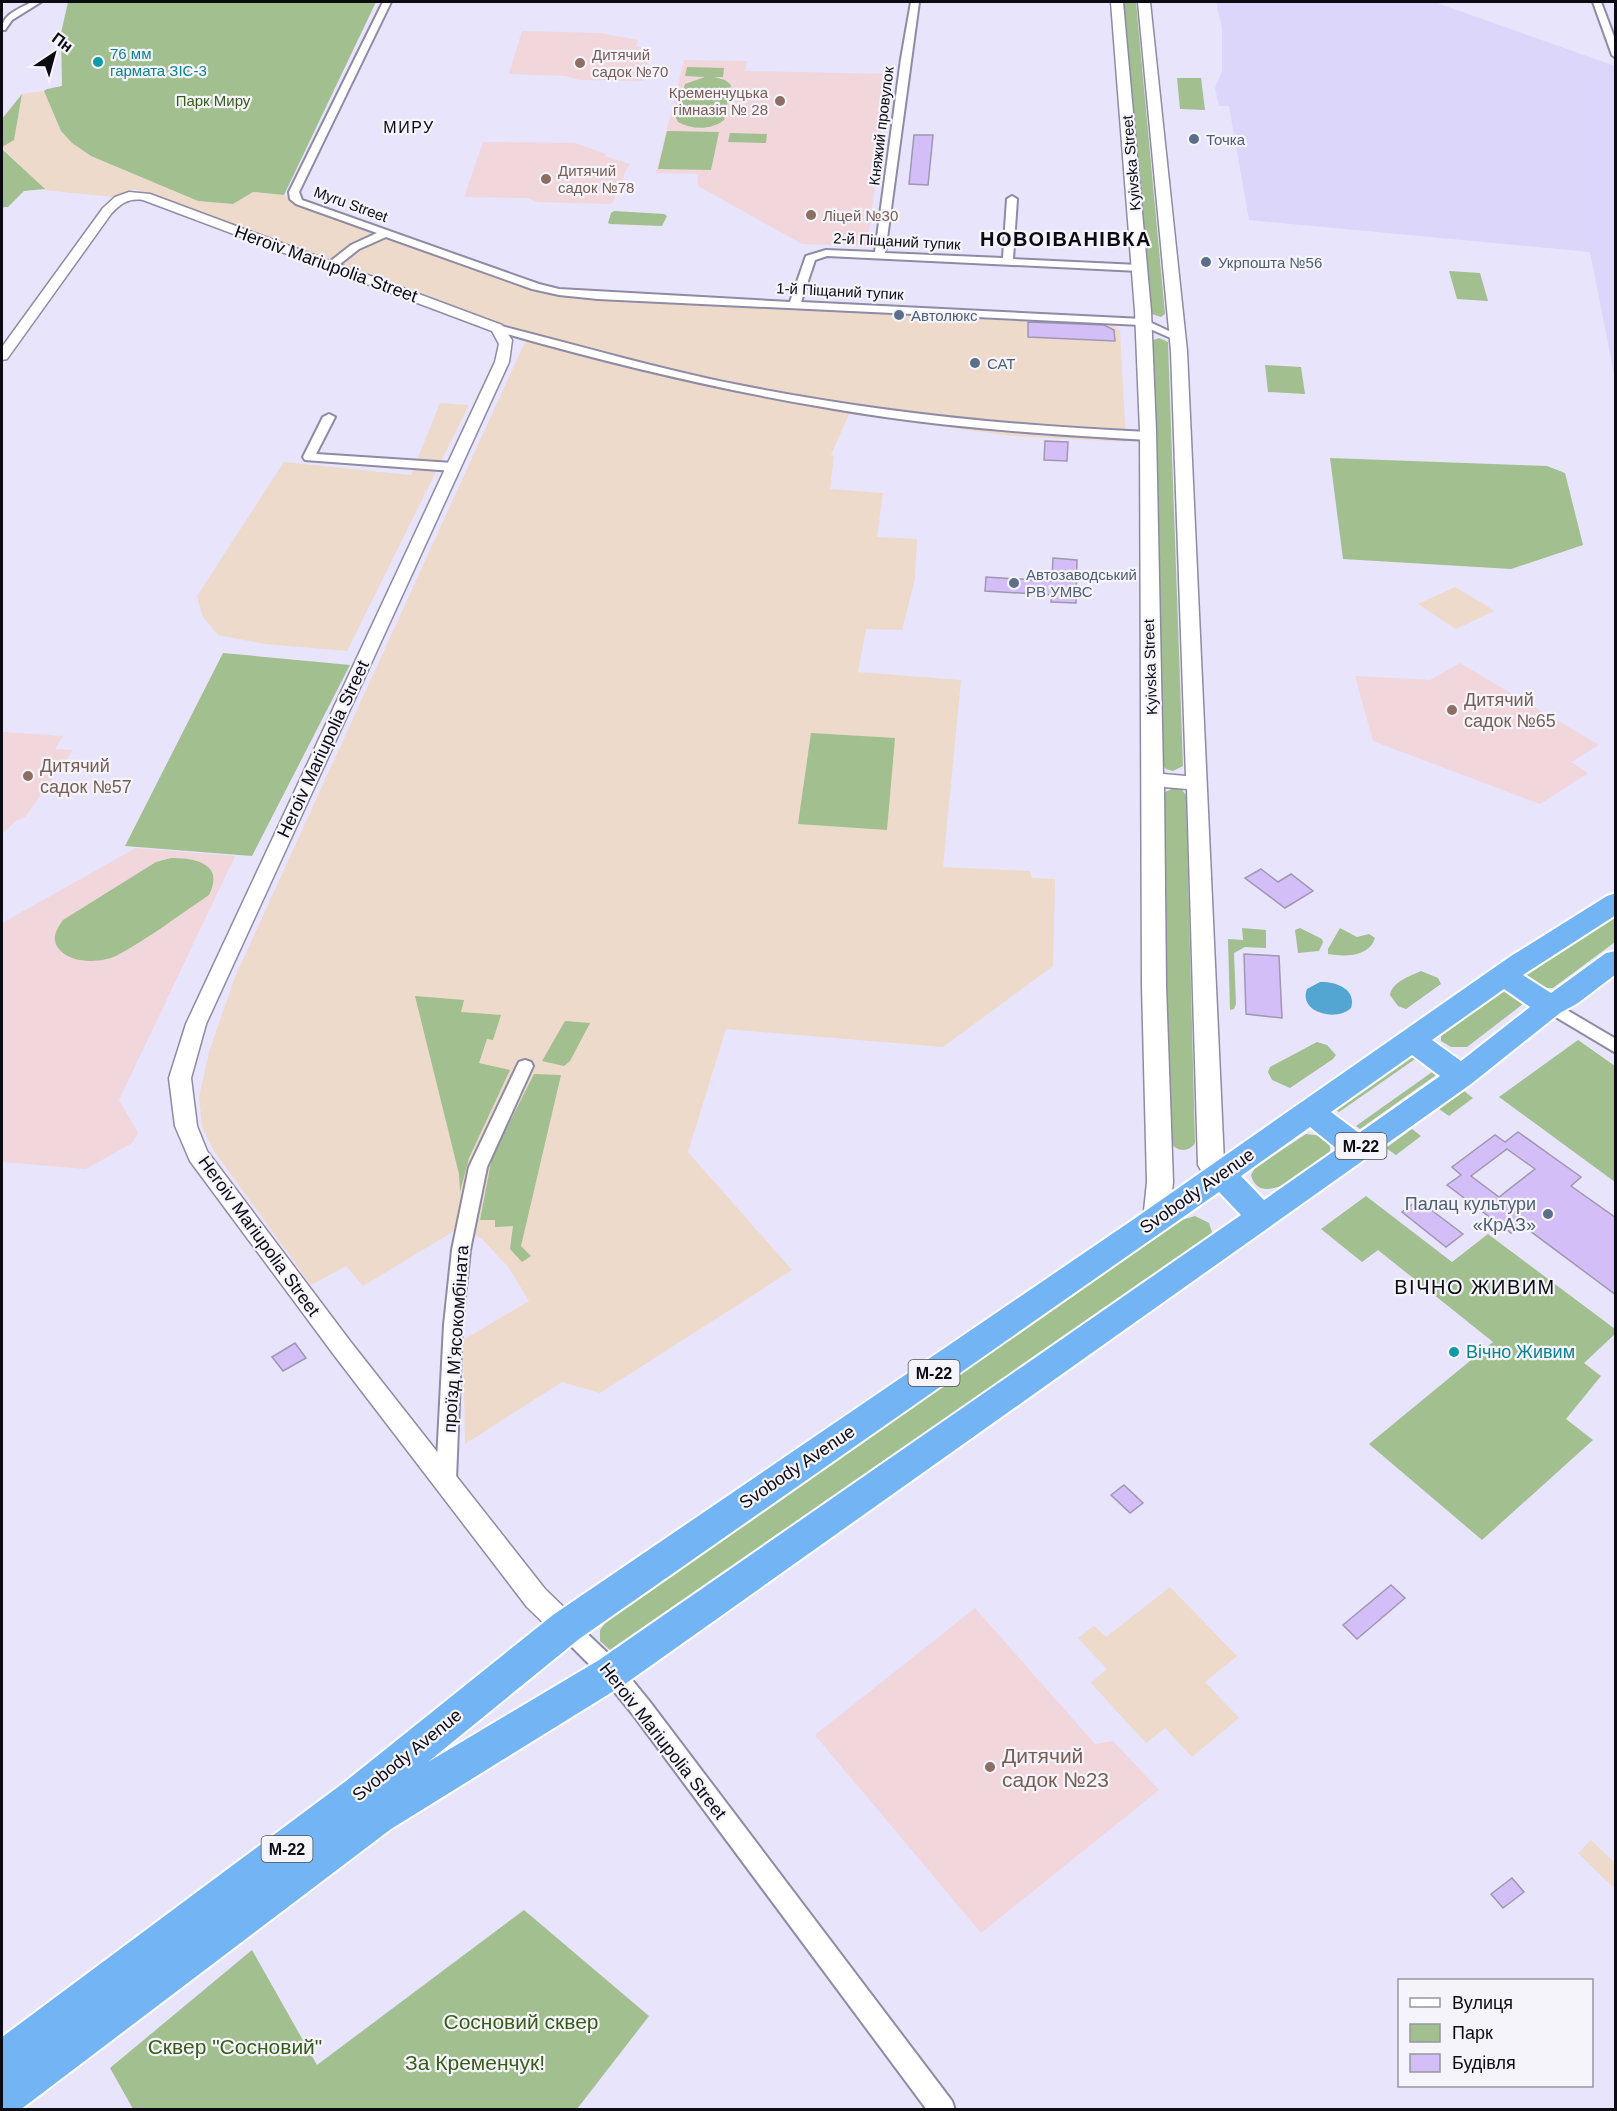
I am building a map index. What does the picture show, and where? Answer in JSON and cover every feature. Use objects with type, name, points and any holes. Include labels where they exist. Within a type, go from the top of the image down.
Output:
[{"type":"highway","name":"Svobody Avenue","points":[[2,2063],[360,1794],[566,1627],[1504,976],[1616,902]]},
{"type":"highway","name":"Svobody Avenue","points":[[2,2097],[377,1815],[612,1672],[1461,1076],[1550,1006],[1568,996],[1616,960]]},
{"type":"highway","points":[[1504,976],[1550,1006]]},
{"type":"highway","points":[[1413,1041],[1461,1076]]},
{"type":"highway","points":[[1310,1111],[1358,1149]]},
{"type":"highway","points":[[1220,1174],[1262,1217]]},
{"type":"main road","name":"Kyivska Street","points":[[1117,2],[1139,268],[1148,436],[1154,986],[1160,1182],[1157,1211],[1151,1223]]},
{"type":"main road","name":"Kyivska Street","points":[[1143,2],[1176,330],[1211,1165],[1220,1174]]},
{"type":"main road","points":[[1143,329],[1176,330]]},
{"type":"main road","points":[[1153,780],[1196,783]]},
{"type":"street","points":[[2,28],[5,18],[37,2]]},
{"type":"street","name":"Myru Street","points":[[387,2],[294,192],[295,199],[536,286]]},
{"type":"street","name":"Княжий провулок","points":[[880,254],[905,59],[915,2]]},
{"type":"street","points":[[1597,2],[1616,55]]},
{"type":"street","name":"Heroiv Mariupolia Street","points":[[2,357],[107,211],[116,201],[127,196],[146,197],[497,328],[507,339],[507,348],[453,467],[196,1024],[180,1078],[186,1126],[198,1155],[342,1348],[536,1598],[612,1672],[944,2109]]},
{"type":"street","points":[[1008,262],[1012,199]]},
{"type":"street","points":[[332,266],[355,248],[386,233]]},
{"type":"street","name":"2-й Піщаний тупик","points":[[795,304],[810,258],[826,253],[1139,268]]},
{"type":"street","name":"1-й Піщаний тупик","points":[[536,286],[559,292],[598,296],[795,304],[1143,329]]},
{"type":"street","points":[[497,328],[624,362],[796,401],[1003,429],[1148,436]]},
{"type":"street","points":[[329,417],[309,457],[453,467]]},
{"type":"street","points":[[1550,1006],[1616,1047]]},
{"type":"street","name":"проїзд Мʼясокомбіната","points":[[446,1480],[453,1325],[461,1250],[478,1167],[525,1066]]},
{"type":"shaded area","points":[[1216,2],[1434,2],[1615,66],[1615,379],[1590,252],[1249,220],[1229,106],[1219,106],[1215,88],[1222,71],[1222,28]]},
{"type":"shaded area","name":"Дитячий садок №70","points":[[522,31],[600,33],[638,40],[636,46],[651,51],[643,81],[580,80],[565,76],[509,74]]},
{"type":"shaded area","name":"Ліцей №30","points":[[684,60],[747,61],[745,71],[890,74],[867,246],[802,244],[698,186],[698,174],[656,173]]},
{"type":"shaded area","points":[[44,91],[61,131],[72,143],[91,156],[198,201],[233,204],[253,192],[284,195],[294,203],[541,291],[583,298],[1115,326],[1120,331],[1126,442],[1012,436],[849,414],[831,455],[834,456],[830,489],[883,493],[877,537],[917,539],[915,578],[902,630],[866,629],[858,672],[961,680],[943,867],[1030,871],[1032,878],[1055,879],[1053,966],[943,1047],[726,1029],[688,1152],[792,1270],[600,1393],[562,1382],[465,1444],[463,1340],[529,1301],[509,1268],[481,1238],[459,1228],[363,1286],[346,1266],[311,1285],[214,1151],[202,1127],[199,1097],[209,1052],[235,977],[525,342],[524,332],[134,189],[113,197],[44,190],[2,147],[14,139],[22,94]]},
{"type":"shaded area","name":"Дитячий садок №78","points":[[483,142],[575,143],[606,154],[604,156],[630,164],[625,171],[621,188],[616,190],[614,201],[610,204],[538,202],[527,198],[464,197]]},
{"type":"shaded area","points":[[440,403],[469,405],[347,651],[265,644],[218,635],[203,617],[197,596],[284,462],[411,475]]},
{"type":"shaded area","points":[[1455,587],[1494,611],[1456,629],[1418,604]]},
{"type":"shaded area","name":"Дитячий садок №65","points":[[1460,663],[1599,745],[1571,762],[1588,773],[1540,804],[1373,741],[1355,676],[1430,680]]},
{"type":"shaded area","name":"Дитячий садок №57","points":[[2,732],[63,736],[55,749],[73,750],[25,817],[16,821],[2,834]]},
{"type":"shaded area","points":[[136,848],[235,856],[119,1100],[138,1133],[132,1143],[86,1169],[2,1162],[2,923]]},
{"type":"shaded area","points":[[1170,1587],[1237,1656],[1205,1682],[1239,1718],[1192,1757],[1165,1728],[1146,1743],[1091,1683],[1107,1669],[1078,1638],[1094,1626],[1106,1637]]},
{"type":"shaded area","name":"Дитячий садок №23","points":[[975,1608],[1095,1744],[1113,1741],[1159,1790],[981,1933],[815,1735]]},
{"type":"shaded area","points":[[1591,1840],[1615,1863],[1615,1889],[1578,1853]]},
{"type":"green space","name":"Парк Миру","points":[[68,2],[376,2],[284,195],[253,192],[233,204],[198,201],[91,156],[72,143],[61,131],[44,91],[62,86],[61,33]]},
{"type":"green space","points":[[1123,2],[1136,2],[1165,314],[1161,317],[1149,313]]},
{"type":"green space","points":[[687,67],[724,68],[723,77],[714,77],[725,80],[731,85],[724,120],[714,126],[702,128],[689,126],[678,122],[676,118],[685,84],[705,77],[685,76]]},
{"type":"green space","points":[[1177,78],[1201,78],[1205,110],[1180,109]]},
{"type":"green space","points":[[22,94],[14,140],[2,147],[2,119]]},
{"type":"green space","points":[[667,131],[719,132],[711,170],[658,169]]},
{"type":"green space","points":[[730,133],[767,134],[766,143],[728,142]]},
{"type":"green space","points":[[2,149],[45,189],[24,191],[2,210]]},
{"type":"green space","points":[[614,211],[667,216],[662,226],[610,224],[608,223],[611,213]]},
{"type":"green space","points":[[1449,271],[1480,273],[1488,301],[1457,299]]},
{"type":"green space","points":[[1159,338],[1168,342],[1183,766],[1173,771],[1166,769],[1162,764],[1151,341]]},
{"type":"green space","points":[[1265,365],[1301,367],[1305,394],[1268,392]]},
{"type":"green space","points":[[1330,458],[1547,466],[1565,473],[1583,545],[1511,569],[1343,559]]},
{"type":"green space","points":[[223,653],[350,665],[252,856],[125,846]]},
{"type":"green space","points":[[811,733],[895,738],[887,830],[798,824]]},
{"type":"green space","points":[[1174,788],[1182,790],[1186,795],[1195,1143],[1185,1150],[1174,1147],[1169,1140],[1163,793]]},
{"type":"green space","points":[[171,858],[190,859],[211,870],[213,885],[209,895],[116,956],[86,961],[64,954],[59,949],[55,942],[55,934],[63,920],[156,862]]},
{"type":"green space","points":[[1615,910],[1615,942],[1553,988],[1540,988],[1525,977],[1525,973]]},
{"type":"green space","points":[[1242,928],[1266,930],[1266,948],[1245,947],[1234,953],[1236,1004],[1234,1009],[1230,1010],[1228,939],[1243,940]]},
{"type":"green space","points":[[1300,928],[1322,939],[1319,951],[1298,953],[1295,930]]},
{"type":"green space","points":[[1340,928],[1357,937],[1369,934],[1375,938],[1368,949],[1362,952],[1349,955],[1328,954],[1328,949]]},
{"type":"green space","points":[[1421,971],[1438,978],[1441,984],[1406,1009],[1398,1006],[1390,995],[1391,990],[1402,980]]},
{"type":"green space","points":[[1500,990],[1510,990],[1524,998],[1523,1004],[1467,1047],[1451,1047],[1441,1041],[1441,1033]]},
{"type":"green space","points":[[415,996],[464,1000],[461,1012],[501,1015],[493,1040],[487,1039],[479,1063],[510,1070],[469,1158],[460,1192],[459,1174]]},
{"type":"green space","points":[[565,1021],[590,1023],[570,1061],[564,1066],[542,1061]]},
{"type":"green space","points":[[1578,1040],[1615,1066],[1615,1182],[1499,1097]]},
{"type":"green space","points":[[1317,1042],[1327,1045],[1336,1055],[1333,1059],[1290,1088],[1272,1080],[1268,1072],[1270,1067]]},
{"type":"green space","points":[[1414,1054],[1418,1057],[1339,1112],[1335,1109]]},
{"type":"green space","points":[[1435,1070],[1439,1073],[1360,1129],[1356,1126]]},
{"type":"green space","points":[[534,1074],[561,1075],[521,1246],[531,1256],[522,1262],[510,1249],[513,1226],[495,1227],[495,1220],[480,1220],[492,1157]]},
{"type":"green space","points":[[1464,1091],[1473,1098],[1449,1116],[1439,1109]]},
{"type":"green space","points":[[1412,1129],[1421,1136],[1396,1155],[1386,1148]]},
{"type":"green space","points":[[1306,1134],[1323,1136],[1330,1143],[1330,1152],[1302,1175],[1289,1182],[1265,1189],[1256,1185],[1251,1175],[1255,1168]]},
{"type":"green space","points":[[1366,1196],[1452,1262],[1488,1234],[1615,1329],[1615,1334],[1584,1363],[1601,1376],[1566,1419],[1593,1440],[1482,1540],[1369,1444],[1493,1342],[1378,1250],[1362,1262],[1321,1229]]},
{"type":"green space","points":[[1195,1216],[1209,1223],[1212,1232],[1210,1237],[615,1651],[610,1650],[600,1641],[600,1630],[609,1618],[1182,1220]]},
{"type":"green space","name":"Сквер \"Сосновий\"","points":[[524,1910],[649,2016],[577,2109],[133,2109],[110,2068],[252,1950],[317,2065]]},
{"type":"water","points":[[1320,982],[1332,983],[1348,991],[1352,1001],[1351,1008],[1337,1014],[1320,1013],[1313,1009],[1308,1004],[1307,989]]},
{"type":"building","points":[[914,135],[933,135],[928,185],[909,184]]},
{"type":"building","points":[[1028,322],[1104,325],[1114,330],[1115,341],[1028,337]]},
{"type":"building","points":[[1045,441],[1068,442],[1067,461],[1044,460]]},
{"type":"building","name":"Автозаводський РВ УМВС","points":[[1053,558],[1077,560],[1076,603],[1051,602],[1052,595],[985,591],[986,577],[1052,581]]},
{"type":"building","points":[[1261,869],[1278,882],[1291,874],[1313,891],[1285,908],[1245,878]]},
{"type":"building","points":[[1244,954],[1279,956],[1282,1018],[1246,1014]]},
{"type":"building","name":"Палац культури «КрАЗ»","points":[[1518,1132],[1581,1177],[1571,1186],[1616,1218],[1616,1295],[1522,1225],[1511,1233],[1447,1185],[1461,1175],[1452,1167],[1495,1135],[1505,1142]],"holes":[[[1507,1149],[1535,1169],[1499,1197],[1471,1176]]]},
{"type":"building","points":[[1418,1200],[1463,1234],[1446,1247],[1402,1212]]},
{"type":"building","points":[[295,1343],[306,1358],[283,1371],[272,1357]]},
{"type":"building","points":[[1124,1485],[1143,1503],[1130,1513],[1111,1495]]},
{"type":"building","points":[[1391,1585],[1405,1598],[1357,1639],[1343,1625]]},
{"type":"building","points":[[1512,1878],[1524,1892],[1503,1908],[1491,1894]]},
{"type":"place","name":"76 мм гармата ЗІС-3","points":[[98,62]]},
{"type":"place","name":"Дитячий садок №70","points":[[580,63]]},
{"type":"place","name":"Кременчуцька гімназія № 28","points":[[780,101]]},
{"type":"place","name":"Точка","points":[[1194,139]]},
{"type":"place","name":"Дитячий садок №78","points":[[546,179]]},
{"type":"place","name":"Ліцей №30","points":[[811,215]]},
{"type":"place","name":"Укрпошта №56","points":[[1206,262]]},
{"type":"place","name":"Автолюкс","points":[[899,315]]},
{"type":"place","name":"САТ","points":[[975,363]]},
{"type":"place","name":"Автозаводський РВ УМВС","points":[[1014,583]]},
{"type":"place","name":"Дитячий садок №65","points":[[1452,710]]},
{"type":"place","name":"Дитячий садок №57","points":[[28,776]]},
{"type":"place","name":"Палац культури «КрАЗ»","points":[[1548,1214]]},
{"type":"place","name":"Вічно Живим","points":[[1454,1352]]},
{"type":"place","name":"Дитячий садок №23","points":[[990,1767]]},
{"type":"district","name":"МИРУ","points":[[409,127]]},
{"type":"district","name":"НОВОІВАНІВКА","points":[[1066,239]]},
{"type":"district","name":"ВІЧНО ЖИВИМ","points":[[1475,1287]]},
{"type":"park label","name":"Сосновий сквер","points":[[521,2021]]},
{"type":"park label","name":"За Кременчук!","points":[[475,2062]]}]
